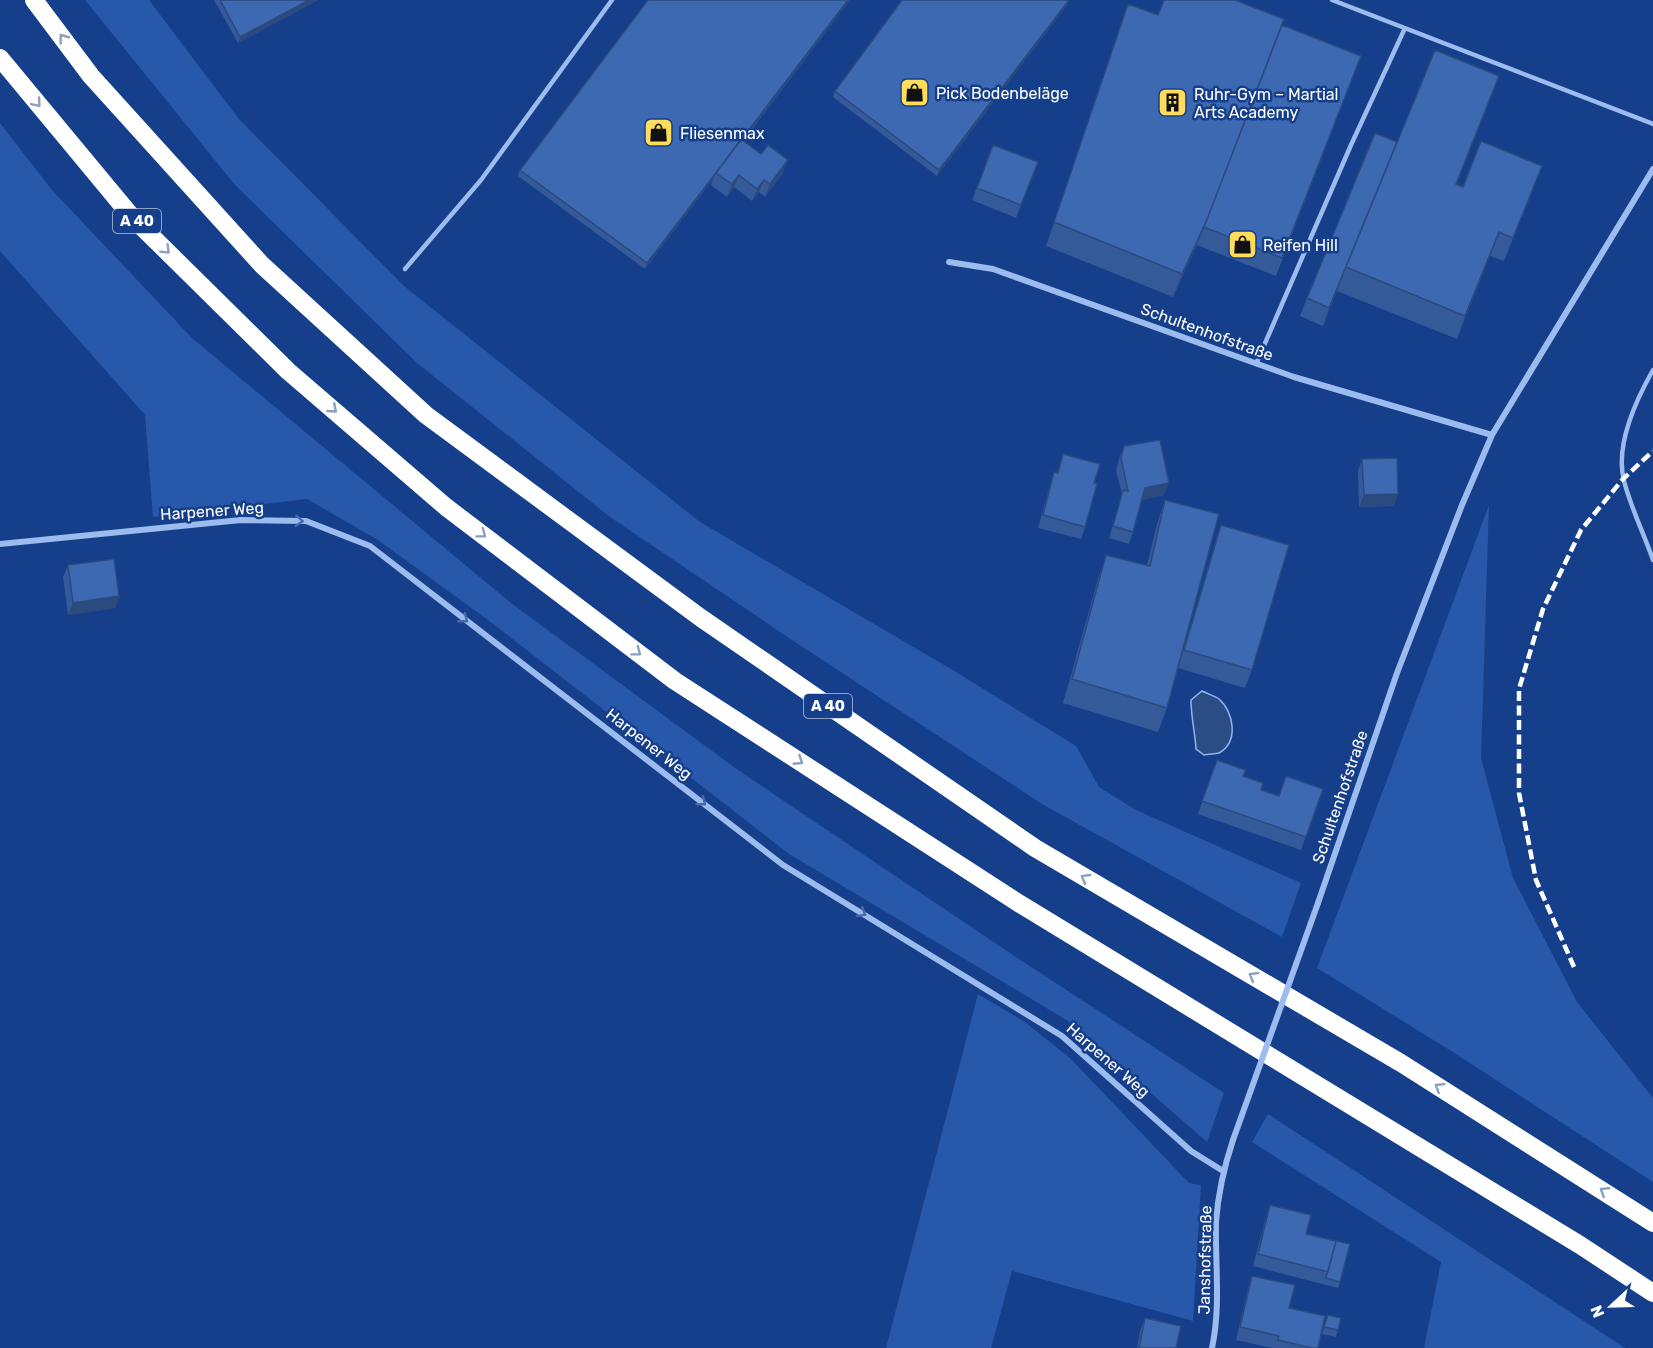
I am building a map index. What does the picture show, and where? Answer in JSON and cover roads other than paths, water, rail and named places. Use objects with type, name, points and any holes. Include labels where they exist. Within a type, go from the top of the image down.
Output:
[{"type":"highway","name":"A 40","points":[[34,0],[91,76],[262,265],[426,415],[701,618],[1035,848],[1401,1063],[1653,1223]]},
{"type":"highway","name":"A 40","points":[[0,58],[132,217],[288,371],[446,507],[675,681],[1030,911],[1559,1233],[1653,1293]]},
{"type":"street","name":"Schultenhofstraße","points":[[1223,1172],[1397,672],[1462,505],[1492,435],[1653,169]]},
{"type":"street","name":"Schultenhofstraße","points":[[949,262],[993,269],[1294,378],[1492,435]]},
{"type":"street","name":"Harpener Weg","points":[[0,544],[240,520],[306,521],[370,546],[783,865],[1062,1036],[1191,1151],[1223,1172]]},
{"type":"street","name":"Janshofstraße","points":[[1212,1348],[1217,1324],[1216,1221],[1223,1172]]},
{"type":"lane","points":[[405,269],[481,180],[612,0]]},
{"type":"lane","points":[[1332,0],[1653,124]]},
{"type":"lane","points":[[1256,364],[1351,145],[1405,28]]},
{"type":"lane","points":[[1653,370],[1640,392],[1623,444],[1623,479],[1653,560]]},
{"type":"railway","points":[[1574,967],[1536,880],[1519,793],[1519,689],[1543,609],[1581,530],[1623,479],[1653,451]]},
{"type":"place","name":"Pick Bodenbeläge","points":[[915,93]]},
{"type":"place","name":"Ruhr-Gym – Martial Arts Academy","points":[[1173,103]]},
{"type":"place","name":"Fliesenmax","points":[[659,133]]},
{"type":"place","name":"Reifen Hill","points":[[1242,245]]}]
